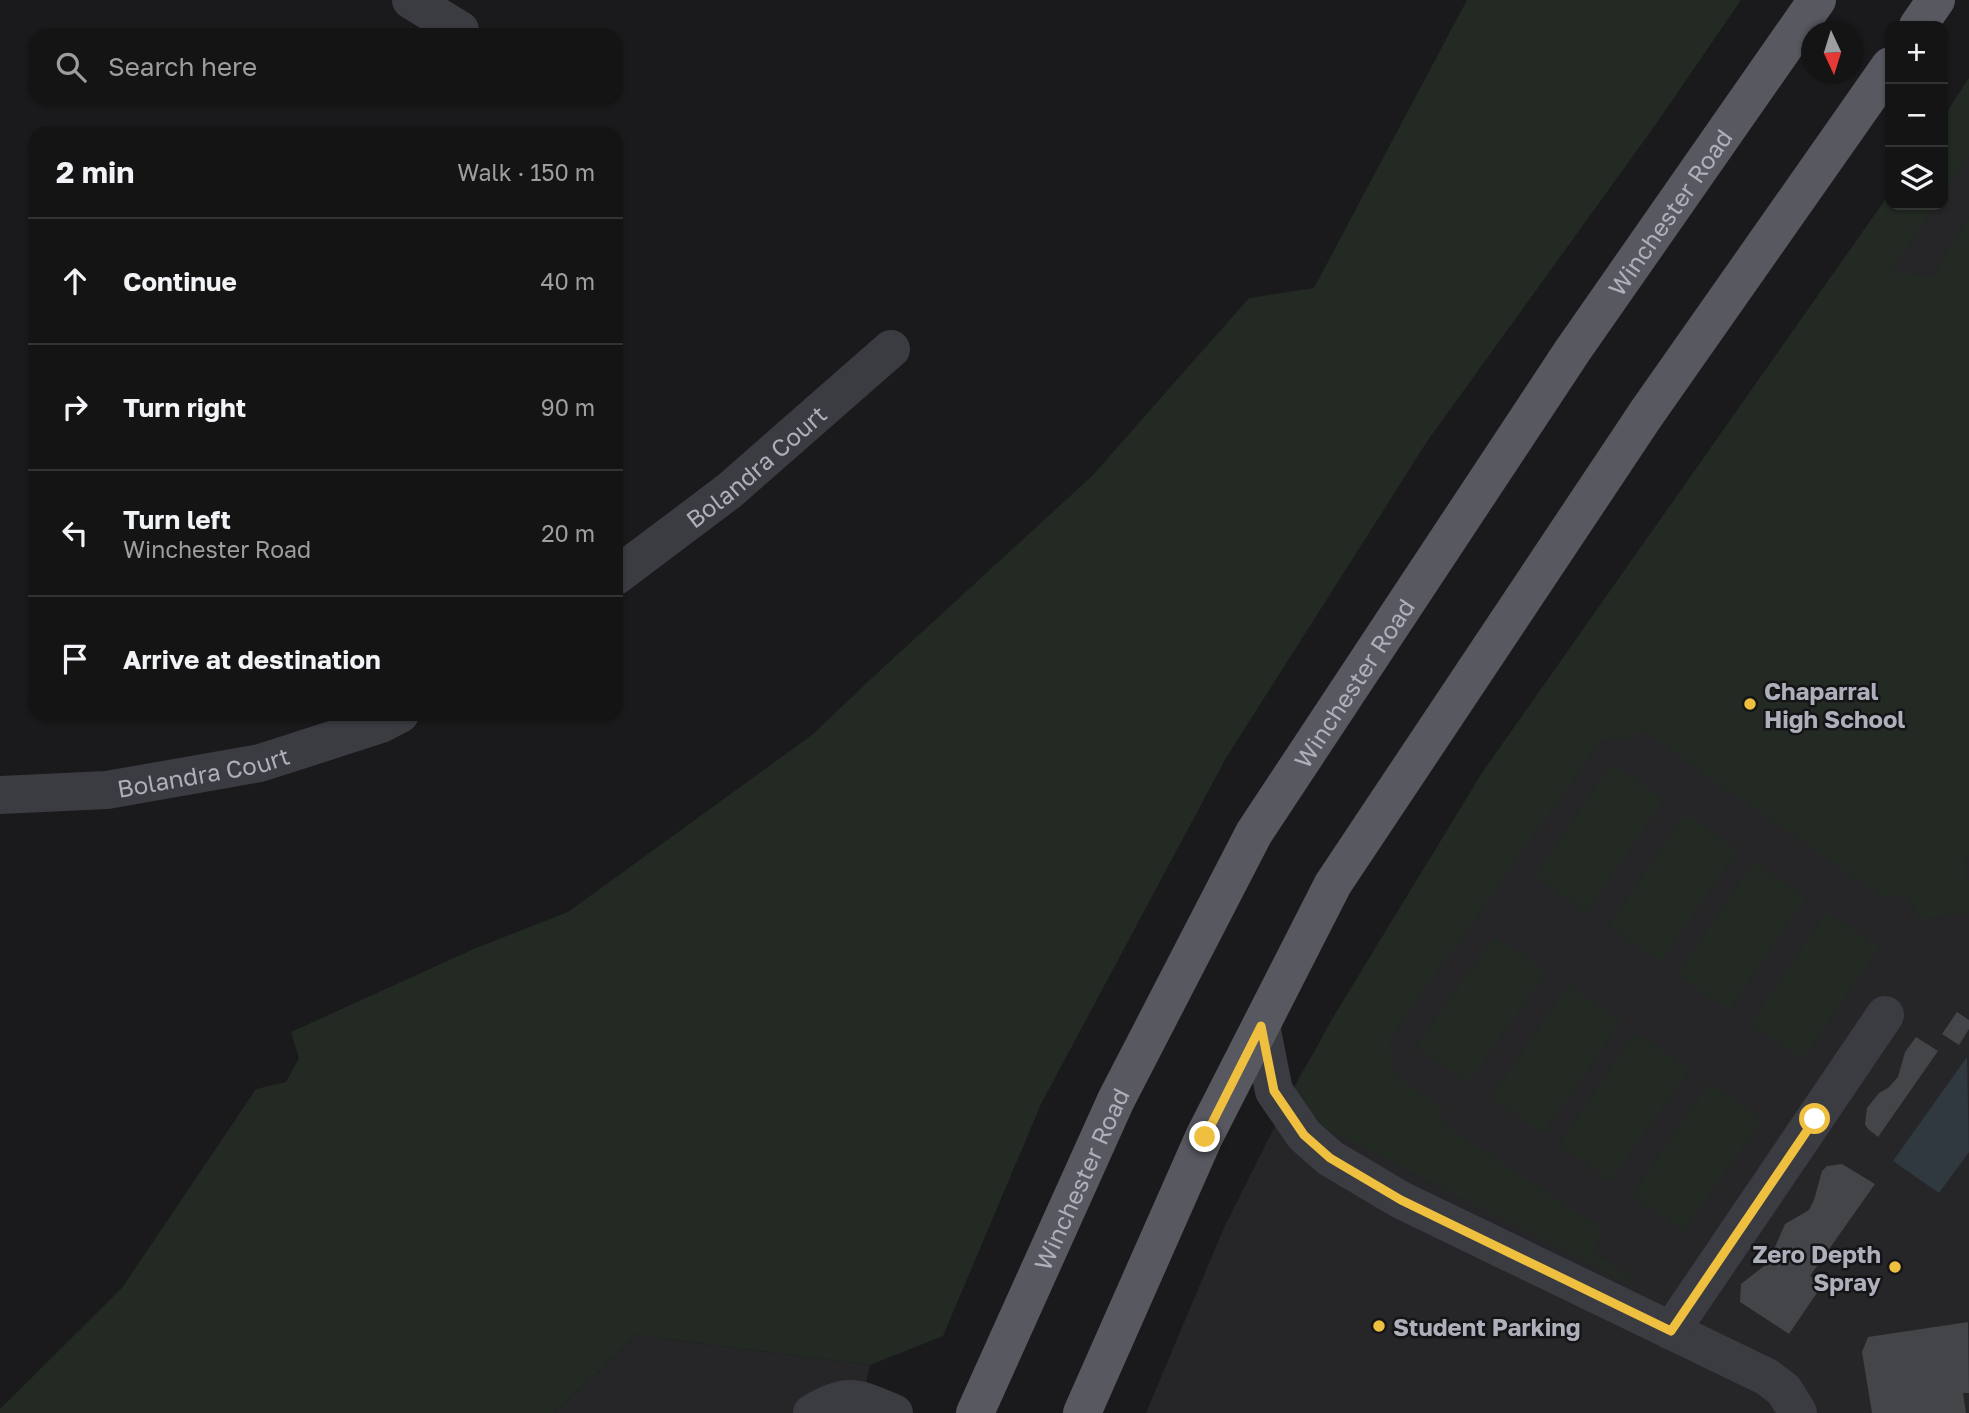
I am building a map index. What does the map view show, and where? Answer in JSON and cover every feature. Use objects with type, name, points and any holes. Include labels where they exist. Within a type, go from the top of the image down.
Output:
[{"type":"main road","name":"Winchester Road","points":[[975,1413],[1116,1100],[1254,834],[1573,350],[1817,0]]},
{"type":"main road","points":[[1921,21],[1936,0]]},
{"type":"main road","points":[[1082,1413],[1205,1137],[1333,884],[1646,414],[1885,73]]},
{"type":"street","points":[[411,0],[457,28]]},
{"type":"street","name":"Bolandra Court","points":[[623,571],[729,491],[891,349]]},
{"type":"street","name":"Bolandra Court","points":[[0,795],[107,790],[260,763],[387,721]]},
{"type":"street","points":[[1671,1331],[1885,1015]]},
{"type":"street","points":[[1261,1026],[1274,1091],[1304,1135],[1330,1158],[1401,1200],[1767,1377],[1784,1390],[1798,1413]]},
{"type":"street","points":[[812,1413],[834,1400],[857,1398],[894,1413]]},
{"type":"shaded area","points":[[1467,0],[1741,0],[1656,124],[1428,440],[1226,758],[1041,1104],[943,1336],[870,1365],[636,1335],[554,1413],[0,1413],[0,1409],[122,1288],[256,1089],[286,1082],[299,1058],[291,1032],[476,948],[568,912],[812,735],[1092,476],[1249,298],[1314,288]]},
{"type":"shaded area","name":"Chaparral High School","points":[[1969,78],[1969,1413],[1146,1413],[1223,1230],[1302,1072],[1482,773],[1885,200],[1885,210],[1948,210],[1948,110]]},
{"type":"shaded area","points":[[1969,78],[1969,155],[1948,187],[1948,147],[1948,110]]},
{"type":"shaded area","points":[[1885,200],[1885,210],[1932,210],[1889,272],[1933,277],[1969,217],[1969,856],[1965,857],[1966,877],[1969,881],[1969,912],[1918,920],[1917,908],[1904,896],[1884,898],[1640,729],[1634,737],[1600,741],[1389,1040],[1395,1075],[1445,1110],[1439,1121],[1605,1231],[1592,1251],[1632,1278],[1628,1284],[1317,1124],[1295,1088],[1332,1019],[1482,773]]},
{"type":"shaded area","points":[[1612,764],[1664,800],[1587,912],[1535,876]]},
{"type":"shaded area","points":[[1686,814],[1738,850],[1661,962],[1609,926]]},
{"type":"shaded area","points":[[1754,862],[1806,898],[1729,1010],[1677,975]]},
{"type":"shaded area","points":[[1827,912],[1880,947],[1802,1059],[1750,1024]]},
{"type":"shaded area","points":[[1494,936],[1546,971],[1469,1083],[1416,1048]]},
{"type":"shaded area","points":[[1568,985],[1621,1021],[1543,1133],[1491,1098]]},
{"type":"shaded area","points":[[1636,1033],[1689,1069],[1611,1181],[1559,1145]]},
{"type":"shaded area","points":[[1967,1057],[1969,1152],[1939,1193],[1893,1161]]},
{"type":"shaded area","points":[[1710,1083],[1762,1119],[1684,1231],[1632,1195]]},
{"type":"shaded area","points":[[636,1335],[870,1365],[859,1413],[554,1413]]},
{"type":"building","points":[[1957,1012],[1969,1020],[1969,1029],[1959,1045],[1942,1034]]},
{"type":"building","points":[[1916,1037],[1938,1051],[1878,1137],[1865,1124],[1867,1108],[1879,1093],[1898,1077],[1905,1052]]},
{"type":"building","points":[[1842,1164],[1875,1184],[1810,1276],[1823,1284],[1789,1334],[1740,1302],[1741,1284],[1768,1263],[1785,1224],[1809,1210],[1822,1171],[1827,1166]]},
{"type":"building","points":[[1968,1322],[1969,1393],[1963,1393],[1966,1413],[1872,1413],[1862,1352],[1868,1337]]},
{"type":"place","name":"Chaparral High School","points":[[1750,704]]},
{"type":"place","name":"Zero Depth Spray","points":[[1895,1267]]},
{"type":"place","name":"Student Parking","points":[[1379,1326]]},
{"type":"route","points":[[1205,1137],[1261,1026],[1274,1091],[1304,1135],[1330,1158],[1401,1200],[1671,1331],[1815,1119]]}]
